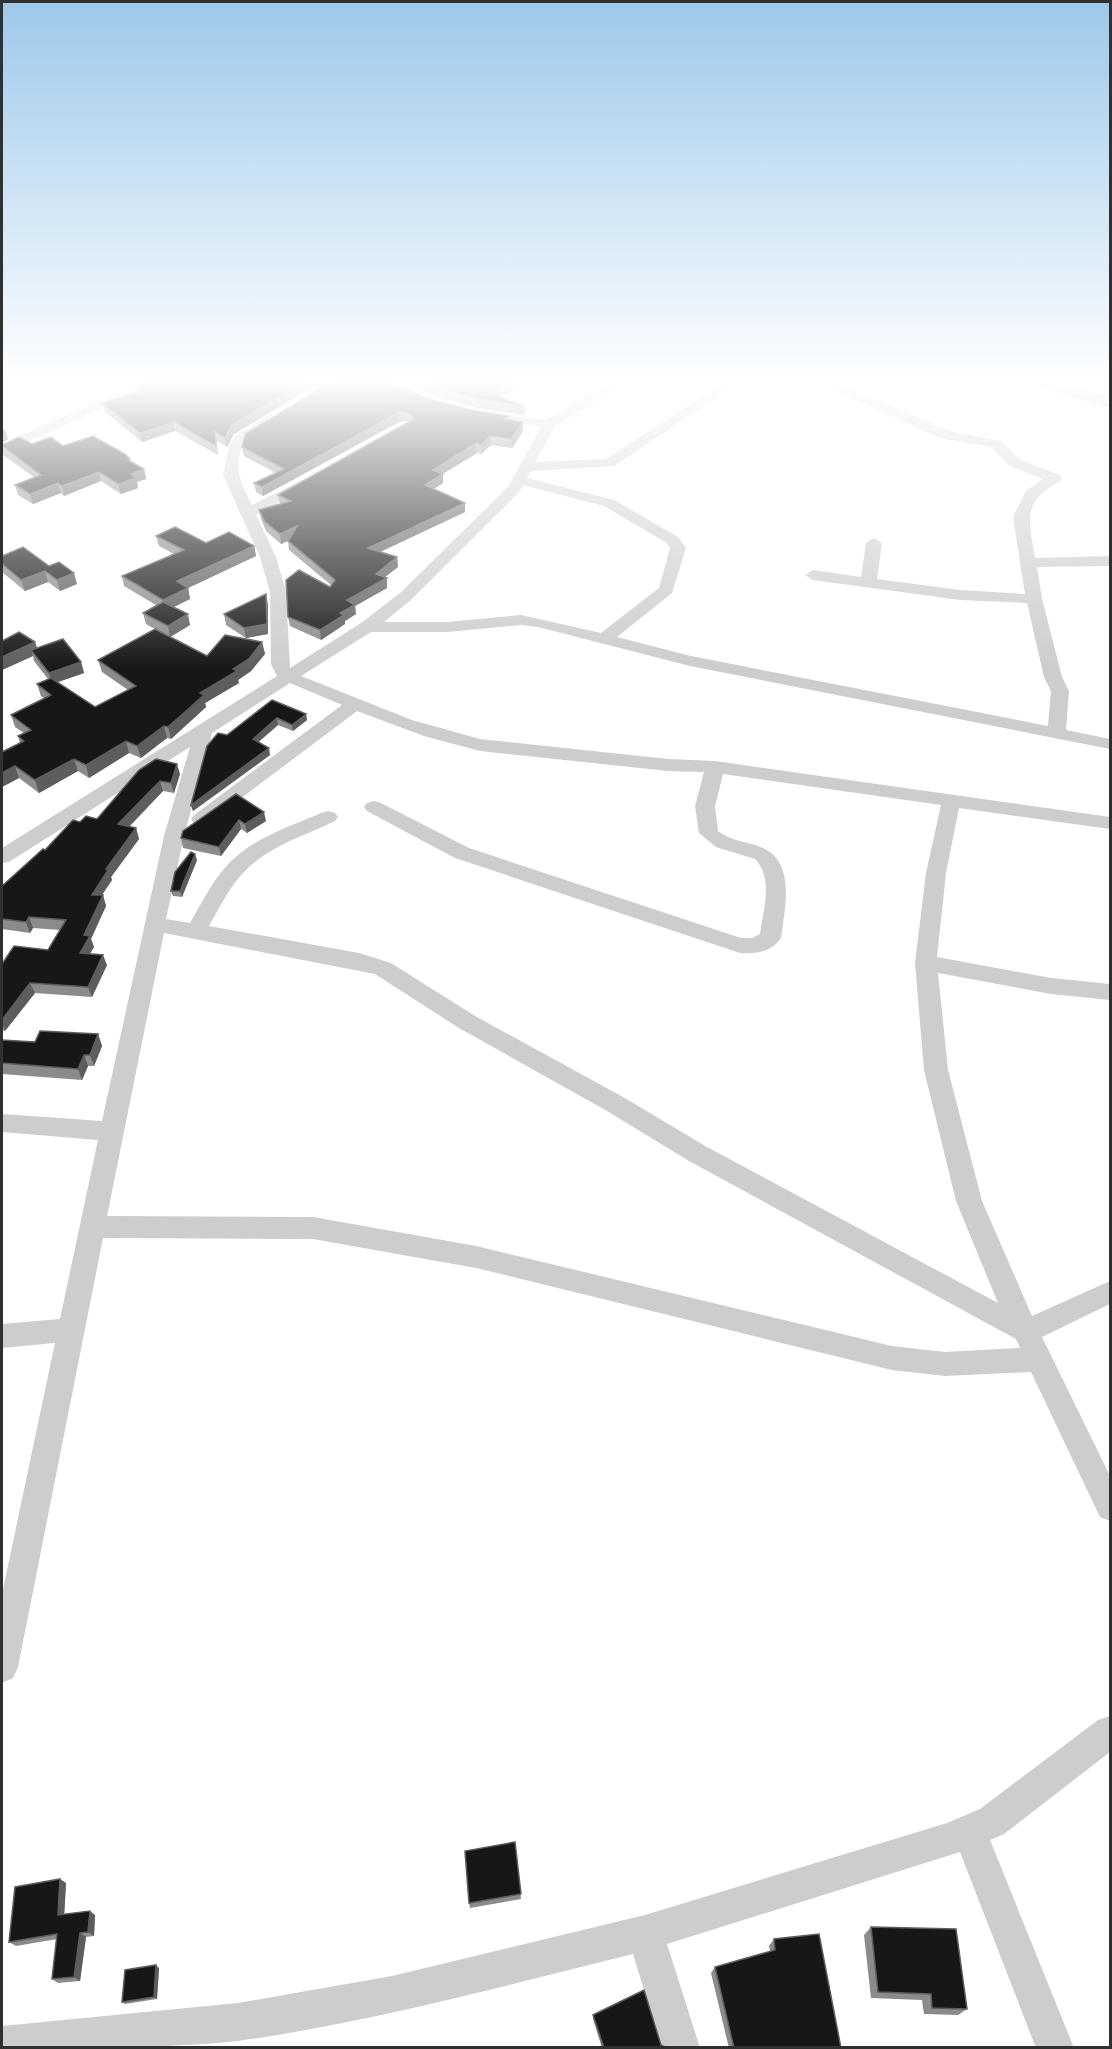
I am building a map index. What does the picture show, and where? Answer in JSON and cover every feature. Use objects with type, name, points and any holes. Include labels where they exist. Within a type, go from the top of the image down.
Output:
[{"type":"street","points":[[232,479],[268,557],[278,592],[280,664],[286,676],[356,702],[413,727],[450,739],[480,745],[668,765],[715,767],[1110,823]]},
{"type":"street","points":[[248,513],[313,479]]},
{"type":"street","points":[[2,857],[367,627],[406,597],[483,521],[519,479]]},
{"type":"street","points":[[537,479],[609,503],[656,529],[678,548],[666,590],[603,640]]},
{"type":"street","points":[[1055,479],[1031,494],[1021,517],[1034,599],[1053,677],[1060,691],[1057,733]]},
{"type":"street","points":[[868,583],[874,543]]},
{"type":"street","points":[[1028,563],[1110,561]]},
{"type":"street","points":[[813,575],[960,595],[1034,599]]},
{"type":"street","points":[[367,627],[447,627],[521,620],[538,622],[690,661],[1110,744]]},
{"type":"street","points":[[174,836],[213,810],[356,702]]},
{"type":"street","points":[[2,1667],[155,924],[174,836],[204,728]]},
{"type":"street","points":[[374,807],[462,853],[740,945],[755,946],[770,938],[776,871],[769,858],[757,851],[726,846],[709,833],[705,806],[715,767]]},
{"type":"street","points":[[951,801],[936,873],[926,963],[936,1070],[969,1201],[1026,1331],[1110,1507]]},
{"type":"street","points":[[196,931],[239,865],[255,852],[328,817]]},
{"type":"street","points":[[155,924],[359,961],[384,968],[467,1022],[615,1104],[698,1154],[1026,1331]]},
{"type":"street","points":[[926,963],[1051,986],[1110,992]]},
{"type":"street","points":[[2,1123],[112,1131]]},
{"type":"street","points":[[92,1227],[313,1228],[476,1257],[892,1358],[945,1364],[1040,1359]]},
{"type":"street","points":[[1026,1331],[1110,1292]]},
{"type":"street","points":[[2,1336],[71,1330]]},
{"type":"street","points":[[2,2045],[238,2022],[392,1994],[645,1933],[947,1840],[992,1822],[1110,1732]]},
{"type":"street","points":[[969,1831],[1055,2048]]},
{"type":"street","points":[[645,1933],[681,2048]]},
{"type":"building","points":[[32,479],[82,479],[62,486],[58,483],[30,494],[15,485]]},
{"type":"building","points":[[109,479],[134,479],[118,484]]},
{"type":"building","points":[[263,479],[277,479],[262,487],[254,483]]},
{"type":"building","points":[[307,479],[435,479],[425,485],[465,503],[368,548],[397,557],[376,574],[387,578],[347,600],[355,605],[340,613],[344,615],[320,630],[288,617],[286,580],[299,570],[330,587],[335,580],[288,541],[297,526],[280,534],[265,522],[259,510],[291,501],[278,495]]},
{"type":"building","points":[[175,527],[206,543],[229,532],[254,546],[177,581],[188,588],[163,600],[122,576],[184,550],[156,536]]},
{"type":"building","points":[[23,547],[49,566],[59,562],[74,573],[57,580],[45,571],[21,580],[2,564],[2,556]]},
{"type":"building","points":[[266,594],[267,624],[244,628],[224,614]]},
{"type":"building","points":[[163,602],[188,614],[168,626],[143,613]]},
{"type":"building","points":[[155,629],[207,656],[225,635],[262,642],[249,659],[233,669],[237,671],[200,693],[204,695],[168,727],[164,726],[137,746],[126,741],[86,765],[74,759],[35,780],[15,766],[2,773],[2,752],[24,741],[18,736],[31,730],[11,715],[51,695],[37,684],[51,678],[95,707],[136,686],[98,660]]},
{"type":"building","points":[[19,632],[35,642],[2,657],[2,641]]},
{"type":"building","points":[[63,639],[81,662],[49,673],[31,650]]},
{"type":"building","points":[[272,700],[306,714],[292,725],[277,718],[253,739],[269,748],[191,805],[207,746],[218,733],[227,735]]},
{"type":"building","points":[[156,759],[177,764],[171,783],[160,781],[118,824],[136,828],[106,869],[108,870],[92,895],[103,895],[84,935],[90,936],[80,953],[103,955],[88,987],[30,983],[2,1020],[2,964],[14,946],[48,950],[66,920],[29,917],[26,922],[2,919],[2,886],[43,849],[45,850],[73,820],[80,822],[86,816],[97,819],[139,770]]},
{"type":"building","points":[[236,794],[264,812],[245,824],[239,820],[219,847],[181,838],[183,831]]},
{"type":"building","points":[[191,852],[195,854],[180,891],[171,891],[175,872]]},
{"type":"building","points":[[40,1031],[98,1034],[90,1055],[84,1055],[78,1069],[2,1063],[2,1040],[35,1042]]},
{"type":"building","points":[[515,1842],[521,1894],[469,1903],[465,1851]]},
{"type":"building","points":[[60,1879],[58,1915],[90,1911],[88,1932],[80,1933],[74,1977],[52,1979],[57,1934],[9,1942],[15,1887]]},
{"type":"building","points":[[871,1927],[956,1929],[967,2009],[932,2008],[931,1994],[878,1992]]},
{"type":"building","points":[[819,1934],[841,2048],[734,2048],[715,1967],[775,1950],[774,1939]]},
{"type":"building","points":[[156,1965],[154,1997],[122,2002],[125,1970]]},
{"type":"building","points":[[644,1990],[661,2045],[665,2047],[604,2048],[593,2015]]}]
